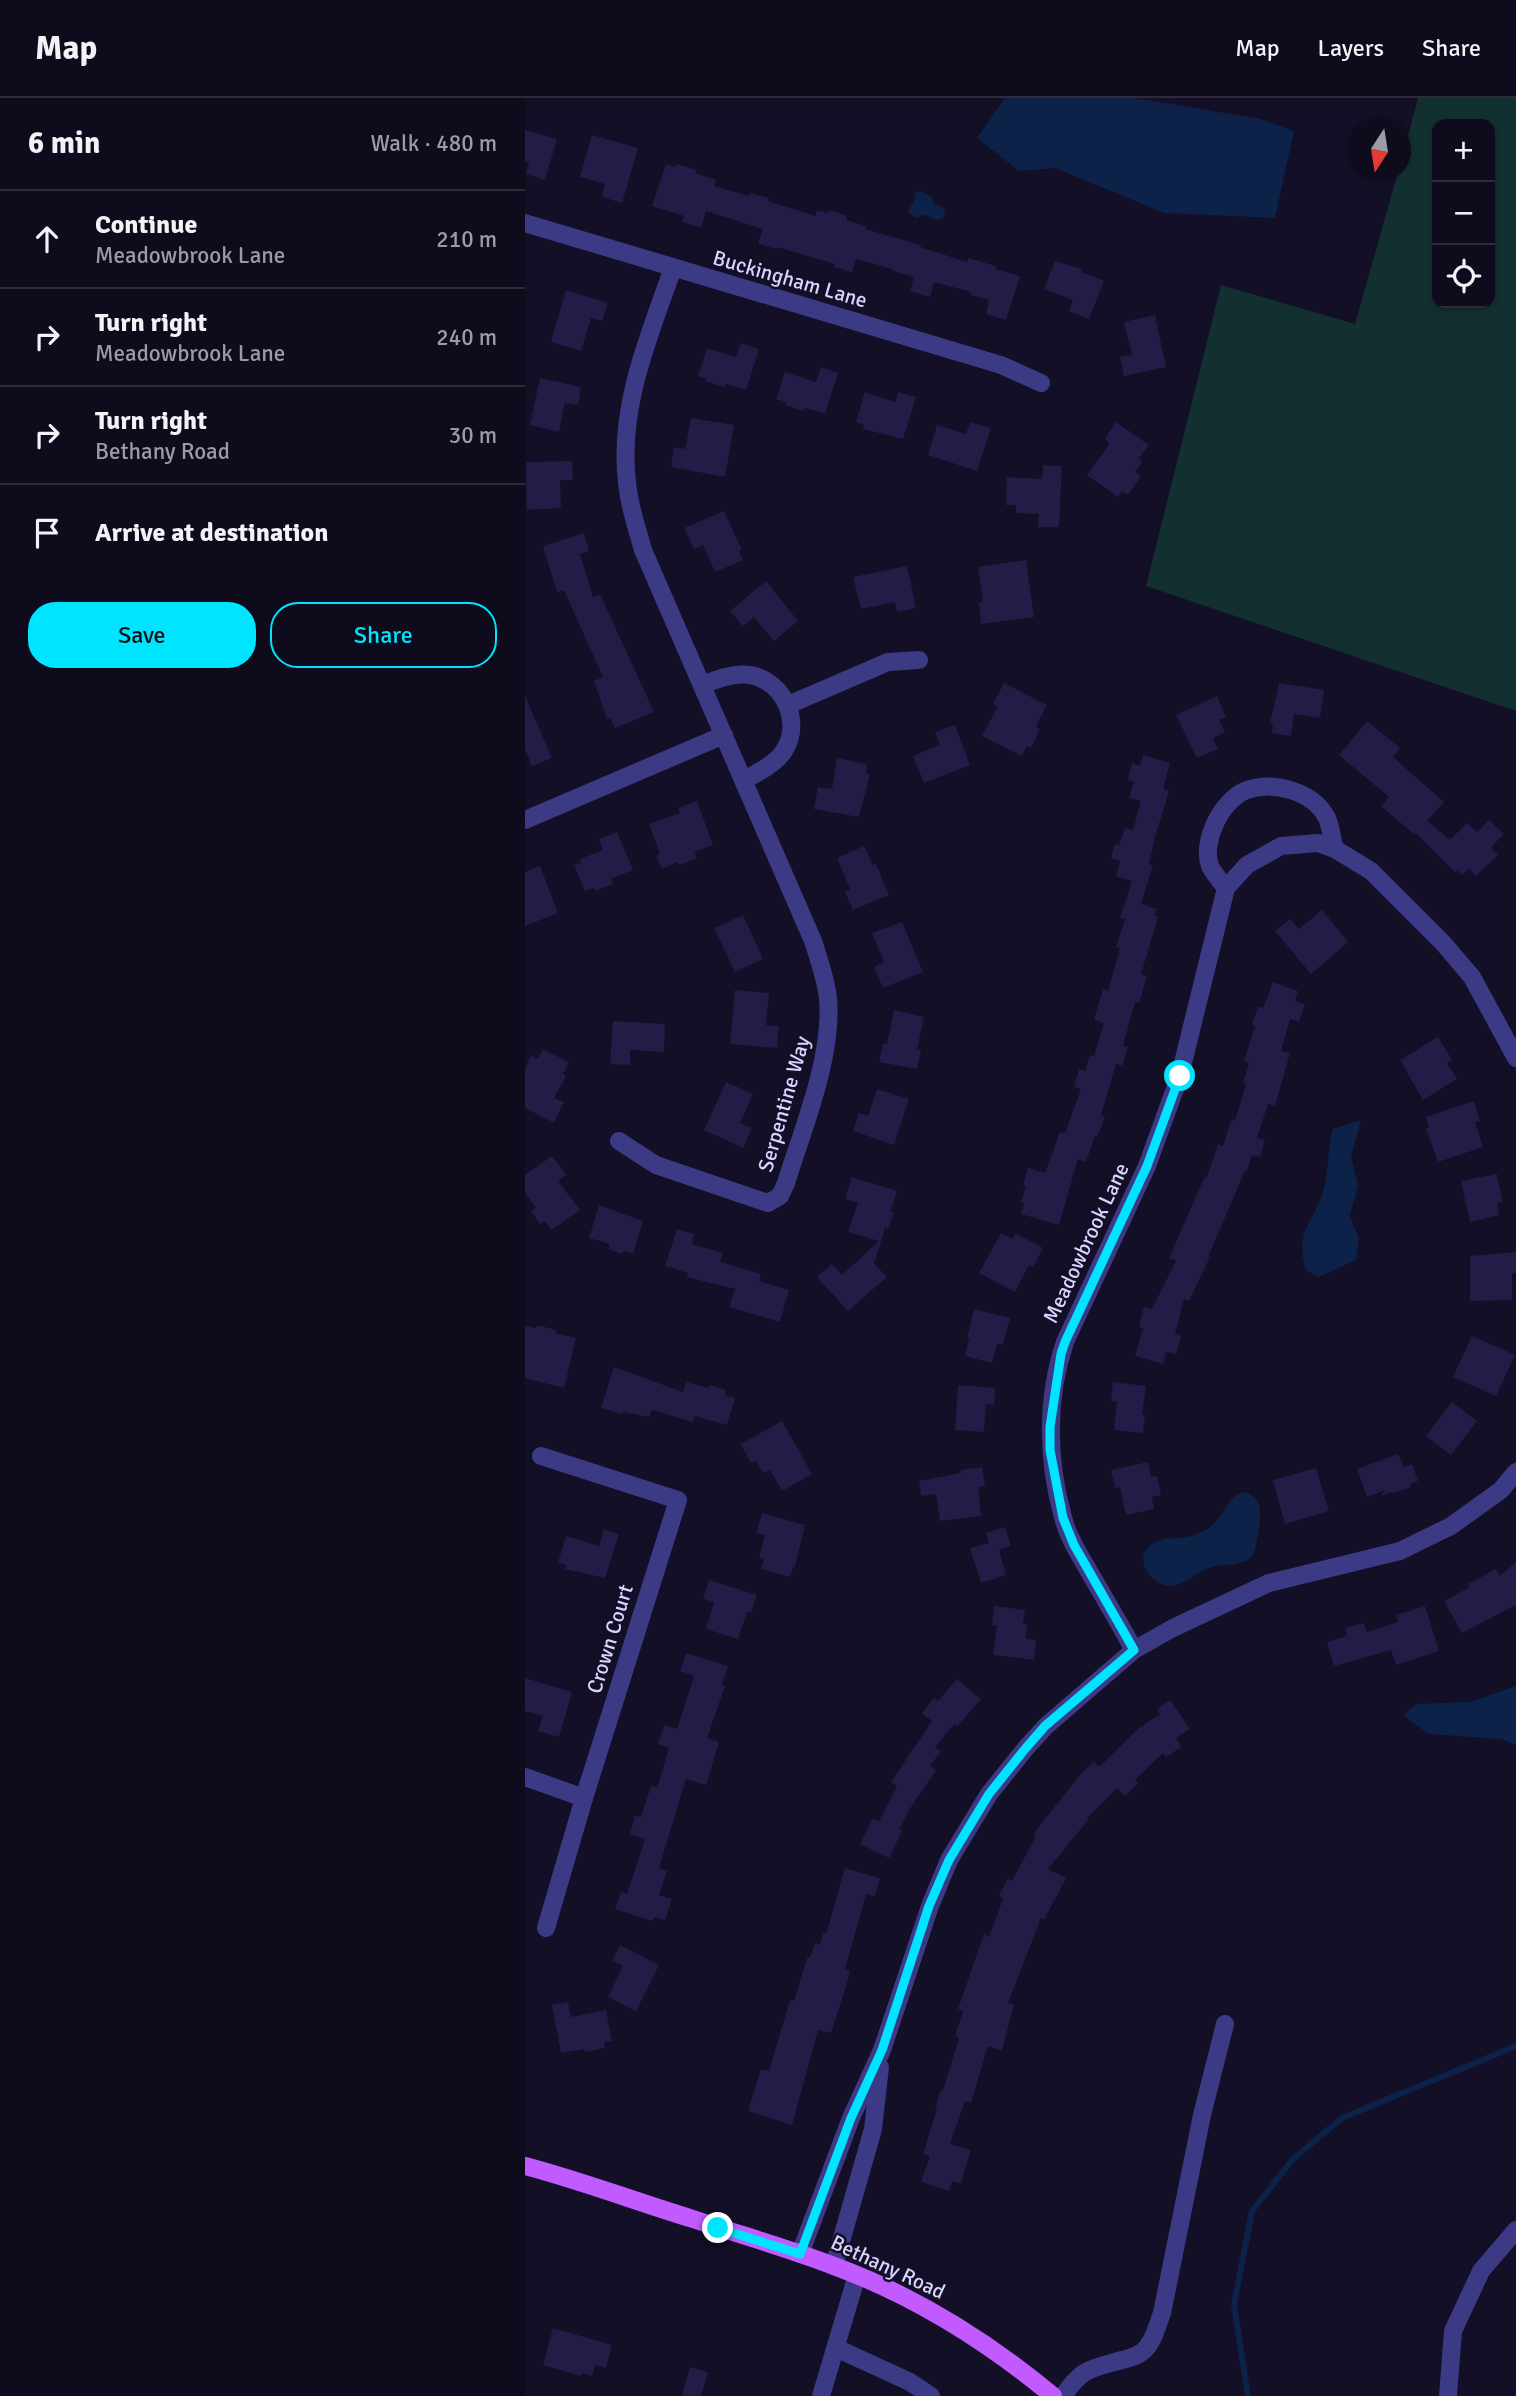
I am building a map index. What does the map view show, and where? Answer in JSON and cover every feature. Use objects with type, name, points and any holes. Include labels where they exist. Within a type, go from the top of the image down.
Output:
[{"type":"main road","name":"Bethany Road","points":[[525,2166],[857,2274],[908,2298],[969,2332],[1053,2396]]},
{"type":"street","name":"Buckingham Lane","points":[[525,223],[1001,365],[1041,383]]},
{"type":"street","name":"Serpentine Way","points":[[619,1142],[656,1165],[768,1203],[779,1196],[786,1183],[824,1056],[828,1027],[828,998],[823,969],[813,941],[643,550],[631,508],[626,479],[626,434],[630,405],[640,362],[673,268]]},
{"type":"street","points":[[787,705],[888,663],[903,659],[919,660]]},
{"type":"street","points":[[702,685],[737,674],[752,676],[767,681],[778,690],[787,705],[791,717],[791,733],[787,747],[771,765],[744,780]]},
{"type":"street","points":[[525,821],[724,735]]},
{"type":"street","points":[[1226,888],[1211,867],[1206,846],[1214,825],[1231,799],[1246,790],[1270,786],[1291,789],[1306,796],[1327,817],[1335,849]]},
{"type":"street","name":"Meadowbrook Lane","points":[[1134,1650],[1074,1545],[1063,1518],[1050,1450],[1052,1414],[1065,1342],[1142,1177],[1180,1076],[1226,888],[1247,864],[1281,846],[1318,843],[1335,849],[1371,871],[1443,943],[1472,977],[1516,1058]]},
{"type":"street","name":"Crown Court","points":[[541,1457],[678,1500],[584,1798],[547,1928]]},
{"type":"street","points":[[800,2254],[851,2118],[882,2050],[938,1883],[989,1794],[1045,1726],[1134,1650],[1173,1628],[1269,1583],[1399,1551],[1451,1526],[1501,1490],[1516,1472]]},
{"type":"street","points":[[525,1777],[584,1798]]},
{"type":"street","points":[[1063,2396],[1076,2378],[1089,2369],[1134,2357],[1151,2341],[1162,2313],[1202,2115],[1225,2024]]},
{"type":"street","points":[[834,2266],[873,2129],[882,2050]]},
{"type":"street","points":[[1448,2396],[1453,2331],[1481,2271],[1516,2230]]},
{"type":"street","points":[[821,2396],[857,2274]]},
{"type":"street","points":[[836,2347],[909,2382],[931,2396]]},
{"type":"green space","points":[[1418,98],[1516,98],[1516,711],[1146,586],[1221,285],[1355,324],[1395,182],[1411,182],[1411,124]]},
{"type":"water","points":[[1005,98],[1135,98],[1260,119],[1294,131],[1275,218],[1164,213],[1055,168],[1019,171],[977,138]]},
{"type":"water","points":[[920,191],[931,196],[934,204],[944,208],[945,216],[942,219],[937,220],[926,215],[917,218],[909,214],[915,193]]},
{"type":"water","points":[[1361,1120],[1351,1156],[1358,1185],[1350,1216],[1359,1239],[1356,1260],[1319,1277],[1306,1270],[1302,1245],[1304,1236],[1324,1188],[1333,1129]]},
{"type":"water","points":[[1248,1492],[1257,1501],[1260,1513],[1252,1556],[1239,1563],[1212,1567],[1174,1586],[1163,1585],[1150,1576],[1143,1560],[1150,1546],[1164,1539],[1190,1536],[1205,1530],[1213,1525],[1234,1497]]},
{"type":"water","points":[[1516,1686],[1516,1745],[1501,1739],[1429,1734],[1403,1715],[1416,1704],[1470,1702]]},
{"type":"building","points":[[525,130],[557,139],[545,180],[526,174],[529,163],[525,161]]},
{"type":"building","points":[[592,135],[638,148],[622,203],[602,197],[605,184],[580,177]]},
{"type":"building","points":[[666,164],[697,170],[695,173],[716,180],[714,186],[749,196],[750,193],[769,198],[768,201],[815,216],[817,210],[827,213],[829,210],[847,216],[846,220],[866,226],[865,229],[967,262],[968,258],[996,266],[995,269],[1020,276],[1006,320],[986,314],[989,300],[971,295],[971,292],[934,282],[930,297],[910,291],[914,277],[856,259],[852,272],[834,267],[835,264],[758,244],[763,229],[706,211],[701,228],[682,222],[684,216],[652,206]]},
{"type":"building","points":[[1055,261],[1082,269],[1081,272],[1104,281],[1089,319],[1069,311],[1073,300],[1044,289]]},
{"type":"building","points":[[566,290],[608,303],[602,321],[591,318],[581,351],[551,342]]},
{"type":"building","points":[[1155,315],[1166,367],[1124,376],[1120,357],[1132,355],[1124,322]]},
{"type":"building","points":[[741,343],[759,349],[746,390],[726,384],[724,387],[698,376],[707,348],[736,357]]},
{"type":"building","points":[[821,367],[838,373],[825,414],[805,408],[803,411],[776,399],[785,372],[816,382]]},
{"type":"building","points":[[540,378],[581,387],[578,405],[565,403],[559,432],[530,425]]},
{"type":"building","points":[[865,392],[895,402],[898,392],[916,397],[903,439],[863,429],[864,425],[856,422]]},
{"type":"building","points":[[691,418],[734,425],[725,477],[671,467],[674,447],[685,449]]},
{"type":"building","points":[[970,422],[991,428],[977,471],[928,455],[937,425],[966,434]]},
{"type":"building","points":[[1116,422],[1149,445],[1139,458],[1142,462],[1135,472],[1141,476],[1128,495],[1122,491],[1118,497],[1087,475],[1109,445],[1105,438]]},
{"type":"building","points":[[572,461],[573,480],[560,480],[561,508],[527,510],[526,462]]},
{"type":"building","points":[[1043,465],[1062,466],[1059,527],[1038,527],[1039,514],[1016,513],[1016,505],[1006,505],[1007,477],[1042,479]]},
{"type":"building","points":[[724,511],[742,550],[739,551],[743,560],[715,572],[703,545],[694,549],[684,528]]},
{"type":"building","points":[[584,533],[589,551],[580,554],[593,597],[600,594],[654,712],[615,728],[611,719],[607,719],[594,681],[603,677],[564,590],[557,592],[543,546]]},
{"type":"building","points":[[1026,560],[1034,617],[981,624],[979,603],[983,601],[978,567]]},
{"type":"building","points":[[907,566],[916,608],[897,612],[895,602],[861,609],[853,577]]},
{"type":"building","points":[[766,581],[798,621],[774,641],[754,617],[743,626],[730,611]]},
{"type":"building","points":[[1004,683],[1047,705],[1036,726],[1040,729],[1031,748],[1027,746],[1022,756],[982,736],[998,706],[993,704]]},
{"type":"building","points":[[1279,683],[1324,690],[1320,718],[1294,714],[1291,736],[1272,733],[1273,724],[1270,723]]},
{"type":"building","points":[[525,696],[552,758],[532,766],[525,749]]},
{"type":"building","points":[[1217,696],[1226,717],[1219,720],[1225,732],[1213,738],[1218,749],[1197,758],[1176,715]]},
{"type":"building","points":[[1367,721],[1400,748],[1393,757],[1444,802],[1427,821],[1450,840],[1467,823],[1477,832],[1489,820],[1504,834],[1491,847],[1498,855],[1476,876],[1469,869],[1462,875],[1457,870],[1455,872],[1416,833],[1415,835],[1381,806],[1389,797],[1339,755]]},
{"type":"building","points":[[955,725],[970,765],[924,783],[913,756],[940,745],[935,732]]},
{"type":"building","points":[[1143,755],[1170,763],[1163,789],[1169,791],[1155,837],[1149,864],[1153,865],[1141,904],[1157,909],[1154,916],[1158,917],[1141,974],[1147,976],[1139,1003],[1135,1002],[1123,1046],[1128,1047],[1122,1066],[1116,1064],[1101,1115],[1105,1117],[1086,1162],[1078,1159],[1059,1225],[1021,1214],[1024,1203],[1021,1202],[1026,1187],[1023,1186],[1028,1168],[1045,1173],[1060,1132],[1065,1133],[1081,1089],[1074,1087],[1079,1069],[1085,1071],[1090,1055],[1094,1056],[1104,1023],[1094,1020],[1103,989],[1108,991],[1120,948],[1116,947],[1125,919],[1120,918],[1132,881],[1116,876],[1120,861],[1111,858],[1115,844],[1119,845],[1125,828],[1133,830],[1141,801],[1129,798],[1134,782],[1128,780],[1132,763],[1140,766]]},
{"type":"building","points":[[837,758],[867,764],[866,773],[870,774],[859,817],[814,809],[818,787],[832,789]]},
{"type":"building","points":[[697,801],[713,845],[694,852],[697,858],[680,865],[677,862],[662,869],[656,856],[660,853],[649,824],[680,813],[678,808]]},
{"type":"building","points":[[617,832],[633,870],[611,879],[613,884],[595,891],[594,888],[585,891],[574,865],[581,863],[580,859],[603,850],[599,839]]},
{"type":"building","points":[[864,846],[873,865],[876,864],[889,895],[853,910],[845,892],[850,889],[837,858]]},
{"type":"building","points":[[540,866],[558,913],[525,926],[525,872]]},
{"type":"building","points":[[1322,910],[1348,942],[1311,974],[1275,931],[1290,919],[1299,929]]},
{"type":"building","points":[[743,915],[763,959],[735,972],[714,928]]},
{"type":"building","points":[[902,922],[923,972],[883,988],[874,967],[884,962],[872,933]]},
{"type":"building","points":[[1273,982],[1298,991],[1295,1001],[1305,1004],[1299,1022],[1290,1019],[1281,1051],[1290,1053],[1275,1106],[1268,1104],[1257,1138],[1265,1140],[1260,1157],[1252,1155],[1210,1257],[1189,1301],[1184,1299],[1175,1334],[1181,1336],[1176,1354],[1166,1352],[1163,1364],[1135,1356],[1143,1328],[1139,1327],[1144,1306],[1152,1309],[1176,1261],[1169,1258],[1205,1176],[1207,1177],[1218,1144],[1223,1146],[1231,1120],[1235,1121],[1246,1084],[1243,1083],[1249,1063],[1244,1061],[1255,1026],[1252,1025],[1258,1006],[1263,1008]]},
{"type":"building","points":[[735,990],[769,993],[766,1025],[779,1026],[777,1048],[730,1044]]},
{"type":"building","points":[[894,1010],[924,1017],[917,1049],[921,1050],[917,1069],[879,1062],[883,1044],[887,1044]]},
{"type":"building","points":[[613,1021],[665,1024],[664,1052],[630,1050],[630,1065],[610,1064]]},
{"type":"building","points":[[1438,1037],[1452,1060],[1447,1063],[1457,1079],[1423,1100],[1400,1060]]},
{"type":"building","points":[[543,1049],[569,1062],[563,1074],[566,1076],[554,1098],[564,1102],[554,1123],[525,1108],[525,1068],[531,1055],[538,1059]]},
{"type":"building","points":[[726,1082],[753,1094],[740,1123],[752,1128],[743,1148],[704,1130]]},
{"type":"building","points":[[877,1089],[909,1099],[894,1145],[853,1131],[859,1113],[868,1116]]},
{"type":"building","points":[[1474,1101],[1480,1121],[1475,1122],[1483,1147],[1438,1162],[1426,1129],[1429,1127],[1426,1117]]},
{"type":"building","points":[[552,1156],[566,1175],[558,1181],[580,1210],[551,1230],[545,1221],[540,1224],[531,1211],[536,1208],[525,1192],[525,1175]]},
{"type":"building","points":[[1497,1174],[1502,1202],[1497,1203],[1499,1215],[1470,1222],[1461,1181]]},
{"type":"building","points":[[852,1177],[897,1191],[890,1212],[894,1213],[888,1229],[885,1228],[874,1264],[887,1277],[848,1311],[817,1277],[832,1264],[842,1275],[879,1241],[848,1232],[858,1203],[845,1199]]},
{"type":"building","points":[[599,1205],[643,1221],[633,1254],[608,1249],[610,1244],[589,1238]]},
{"type":"building","points":[[677,1229],[694,1234],[692,1244],[723,1253],[720,1262],[761,1274],[759,1281],[789,1290],[780,1322],[729,1307],[735,1289],[686,1277],[688,1273],[665,1266]]},
{"type":"building","points":[[1001,1233],[1013,1239],[1015,1233],[1043,1248],[1033,1267],[1029,1265],[1015,1292],[979,1273]]},
{"type":"building","points":[[1516,1252],[1516,1273],[1512,1273],[1512,1300],[1470,1301],[1470,1256]]},
{"type":"building","points":[[974,1309],[1010,1318],[1003,1345],[997,1344],[992,1363],[965,1356]]},
{"type":"building","points":[[537,1325],[576,1338],[564,1388],[525,1378],[525,1326],[536,1328]]},
{"type":"building","points":[[1472,1336],[1515,1355],[1496,1396],[1453,1377]]},
{"type":"building","points":[[614,1367],[683,1392],[686,1382],[726,1390],[725,1395],[735,1398],[727,1425],[695,1416],[693,1422],[652,1410],[649,1417],[601,1408]]},
{"type":"building","points":[[1113,1382],[1146,1386],[1142,1415],[1145,1415],[1143,1433],[1114,1430],[1117,1402],[1111,1401]]},
{"type":"building","points":[[958,1385],[995,1388],[994,1405],[986,1404],[984,1432],[955,1430]]},
{"type":"building","points":[[1452,1402],[1477,1421],[1451,1455],[1426,1436]]},
{"type":"building","points":[[782,1421],[812,1474],[782,1491],[770,1470],[763,1473],[756,1461],[751,1463],[741,1444]]},
{"type":"building","points":[[1398,1454],[1404,1467],[1412,1464],[1418,1481],[1410,1484],[1411,1487],[1392,1494],[1391,1492],[1381,1496],[1385,1490],[1367,1497],[1357,1469]]},
{"type":"building","points":[[1148,1462],[1151,1477],[1157,1476],[1161,1495],[1152,1497],[1154,1509],[1126,1515],[1120,1487],[1115,1488],[1111,1470]]},
{"type":"building","points":[[982,1467],[985,1486],[978,1487],[981,1516],[940,1521],[936,1494],[921,1496],[919,1481]]},
{"type":"building","points":[[1316,1468],[1329,1511],[1285,1524],[1273,1480]]},
{"type":"building","points":[[762,1513],[805,1525],[790,1577],[761,1569],[764,1559],[759,1557],[765,1535],[756,1533]]},
{"type":"building","points":[[1005,1527],[1011,1546],[999,1550],[1006,1575],[981,1583],[970,1548],[989,1543],[986,1533]]},
{"type":"building","points":[[604,1529],[619,1534],[605,1578],[565,1569],[566,1565],[558,1562],[566,1536],[599,1546]]},
{"type":"building","points":[[1516,1562],[1516,1605],[1462,1633],[1444,1601],[1496,1569],[1500,1576]]},
{"type":"building","points":[[709,1580],[757,1595],[751,1613],[747,1612],[738,1639],[706,1629],[714,1602],[703,1599]]},
{"type":"building","points":[[994,1606],[1025,1610],[1023,1624],[1027,1624],[1026,1639],[1036,1640],[1034,1660],[993,1655],[997,1626],[992,1625]]},
{"type":"building","points":[[1425,1606],[1439,1651],[1396,1665],[1391,1650],[1334,1666],[1327,1642],[1347,1636],[1345,1628],[1364,1623],[1367,1632],[1398,1622],[1396,1615]]},
{"type":"building","points":[[686,1653],[728,1666],[722,1685],[725,1686],[707,1738],[719,1742],[706,1785],[686,1779],[659,1868],[667,1871],[659,1895],[672,1899],[665,1920],[654,1917],[652,1921],[615,1909],[621,1892],[627,1894],[645,1839],[630,1834],[635,1816],[641,1817],[651,1786],[657,1788],[669,1748],[658,1744],[664,1725],[677,1729],[694,1676],[680,1671]]},
{"type":"building","points":[[525,1678],[572,1692],[559,1737],[538,1731],[543,1716],[525,1711]]},
{"type":"building","points":[[957,1679],[981,1699],[957,1726],[954,1724],[935,1747],[941,1751],[930,1766],[936,1770],[909,1810],[889,1858],[860,1844],[873,1818],[879,1821],[897,1786],[891,1782],[932,1721],[922,1713],[934,1698],[938,1701]]},
{"type":"building","points":[[1170,1700],[1190,1729],[1176,1738],[1181,1747],[1166,1757],[1163,1753],[1135,1780],[1138,1783],[1125,1796],[1117,1788],[1087,1818],[1089,1819],[1048,1869],[1066,1878],[1044,1920],[1041,1918],[1008,2003],[1014,2004],[1002,2051],[988,2046],[971,2103],[965,2101],[950,2144],[971,2150],[961,2183],[952,2181],[949,2191],[921,2182],[930,2156],[923,2154],[937,2109],[935,2108],[959,2038],[955,2036],[963,2011],[958,2009],[984,1934],[989,1937],[1003,1899],[999,1896],[1008,1878],[1012,1881],[1036,1836],[1033,1834],[1080,1775],[1094,1761],[1099,1767],[1139,1728],[1160,1714],[1157,1709]]},
{"type":"building","points":[[845,1868],[880,1878],[875,1896],[866,1894],[845,1969],[850,1971],[846,1987],[831,2033],[818,2030],[792,2125],[748,2111],[761,2069],[769,2071],[790,2000],[794,2001],[807,1958],[810,1958],[815,1943],[820,1945],[823,1933],[826,1934]]},
{"type":"building","points":[[620,1945],[659,1965],[636,2011],[608,1997],[623,1966],[612,1961]]},
{"type":"building","points":[[568,2002],[571,2017],[606,2010],[612,2041],[604,2042],[605,2048],[561,2053],[552,2005]]},
{"type":"building","points":[[553,2328],[612,2345],[606,2368],[595,2365],[592,2376],[582,2373],[581,2376],[543,2365]]},
{"type":"building","points":[[690,2367],[708,2372],[701,2396],[682,2396]]},
{"type":"waterway","points":[[1248,2396],[1234,2305],[1252,2211],[1293,2159],[1342,2118],[1516,2046]]},
{"type":"route","points":[[718,2228],[800,2254],[851,2118],[882,2050],[929,1906],[949,1860],[989,1794],[1045,1726],[1134,1650],[1074,1545],[1063,1518],[1050,1450],[1050,1427],[1065,1342],[1147,1166],[1180,1076]]}]
